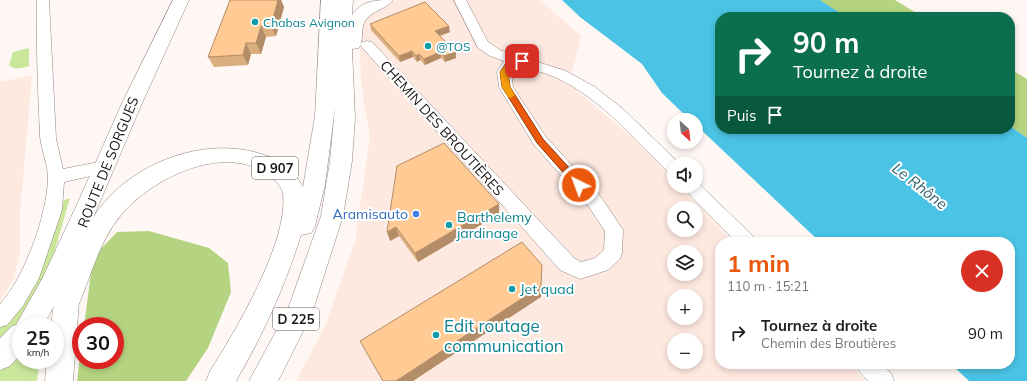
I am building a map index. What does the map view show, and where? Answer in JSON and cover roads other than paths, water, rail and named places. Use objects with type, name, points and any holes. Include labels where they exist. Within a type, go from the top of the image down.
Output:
[{"type":"main road","name":"ROUTE DE SORGUES","points":[[59,381],[70,267],[82,218],[153,55],[181,0]]},
{"type":"main road","name":"D 907","points":[[233,381],[261,331],[296,254],[314,185],[325,116],[329,0]]},
{"type":"main road","points":[[278,381],[299,341],[312,310],[324,274],[320,253],[336,196],[345,118],[343,32],[345,0]]},
{"type":"main road","points":[[345,118],[354,106],[353,25],[363,13],[385,0]]},
{"type":"main road","name":"D 907","points":[[66,305],[102,225],[112,210],[122,199],[145,181],[165,170],[197,158],[230,155],[246,156],[271,165],[281,173],[289,183],[294,193],[296,202],[292,232],[269,288],[232,364],[220,381]]},
{"type":"main road","points":[[35,317],[57,273],[82,218]]},
{"type":"main road","name":"D 225","points":[[263,381],[299,313],[320,253]]},
{"type":"main road","points":[[0,357],[12,344]]},
{"type":"street","points":[[0,318],[16,300],[29,278],[53,210],[56,177],[48,139],[43,0]]},
{"type":"street","points":[[460,0],[483,45],[495,53],[560,74],[590,90],[618,112],[667,161]]},
{"type":"street","name":"CHEMIN DES BROUTIÈRES","points":[[367,45],[544,241],[567,264],[580,271],[601,264],[613,253],[614,230],[595,202],[540,141],[506,87],[504,72],[513,58]]},
{"type":"street","points":[[56,177],[104,167]]},
{"type":"street","points":[[699,193],[743,237]]},
{"type":"street","points":[[871,369],[883,381]]},
{"type":"water","name":"Le Rhône","points":[[562,0],[820,0],[838,12],[715,12],[715,134],[1015,134],[1015,130],[1027,138],[1027,381],[969,381],[956,369],[1015,369],[1015,237],[815,237],[703,132],[703,113],[683,113],[662,93],[642,64],[580,17]]},
{"type":"place","name":"Chabas Avignon","points":[[255,22]]},
{"type":"place","name":"@TOS","points":[[428,46]]},
{"type":"place","name":"Aramisauto","points":[[416,214]]},
{"type":"place","name":"Barthelemy jardinage","points":[[449,225]]},
{"type":"place","name":"Jet quad","points":[[512,289]]},
{"type":"place","name":"Edit routage communication","points":[[436,335]]}]
